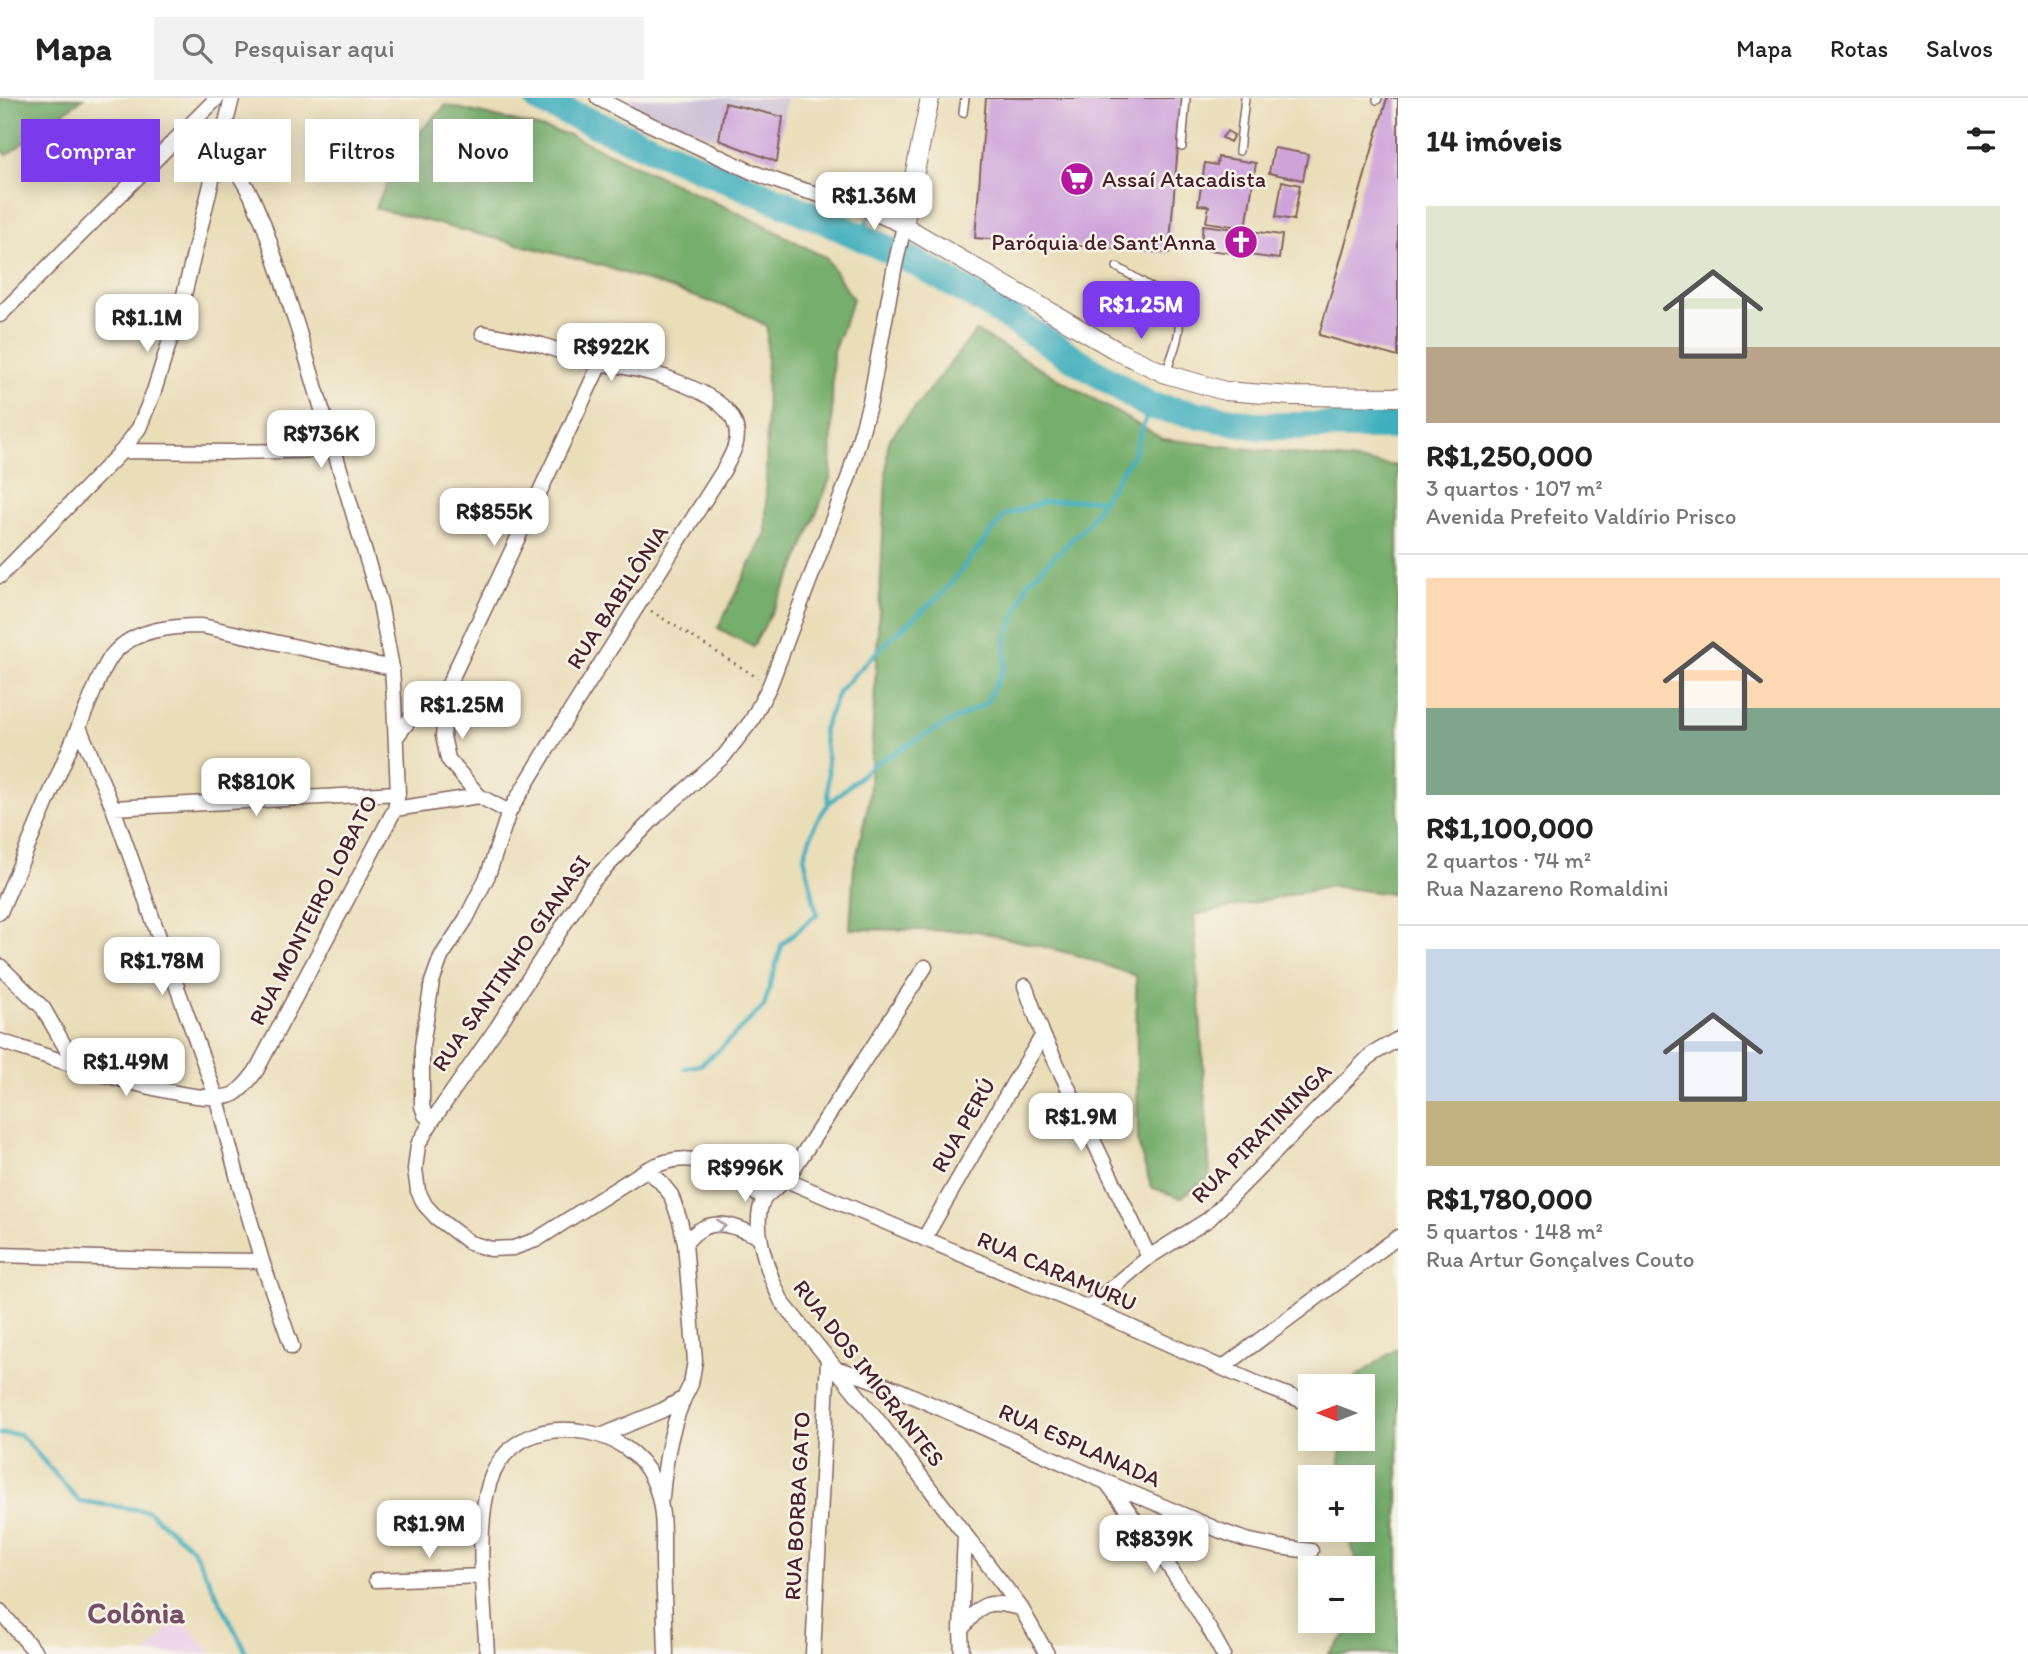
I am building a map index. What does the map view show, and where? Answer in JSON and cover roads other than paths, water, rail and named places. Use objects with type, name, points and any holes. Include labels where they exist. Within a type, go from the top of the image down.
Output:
[{"type":"street","points":[[0,315],[217,98]]},
{"type":"street","points":[[227,119],[232,98]]},
{"type":"street","points":[[598,98],[752,172],[858,206],[1119,352],[1166,374],[1225,391],[1291,396],[1398,397]]},
{"type":"street","name":"RUA SANTINHO GIANASI","points":[[764,1199],[713,1166],[692,1158],[677,1158],[662,1161],[646,1170],[536,1240],[513,1248],[491,1248],[470,1242],[452,1231],[425,1205],[418,1191],[415,1169],[418,1145],[432,1121],[498,1026],[591,883],[647,825],[724,756],[752,720],[770,685],[849,476],[870,402],[930,98]]},
{"type":"street","points":[[0,576],[121,452],[138,428],[154,391],[183,299],[212,182]]},
{"type":"street","name":"RUA MONTEIRO LOBATO","points":[[218,1098],[233,1095],[256,1071],[395,809],[398,793],[392,668],[380,603],[298,329],[264,225],[243,182]]},
{"type":"street","points":[[483,333],[538,344],[600,364],[448,686],[443,736],[448,760],[480,796],[509,812]]},
{"type":"street","name":"RUA BABILÔNIA","points":[[432,1121],[425,1115],[422,1106],[422,1046],[432,982],[441,957],[466,919],[488,875],[509,812],[680,542],[736,447],[737,433],[732,418],[712,398],[665,378],[626,367],[600,364]]},
{"type":"street","points":[[121,452],[334,450]]},
{"type":"street","points":[[0,912],[102,672],[114,652],[134,639],[156,630],[177,626],[202,626],[392,668]]},
{"type":"street","points":[[397,736],[417,710],[448,686]]},
{"type":"street","points":[[79,727],[113,808],[218,1098],[262,1261],[292,1347]]},
{"type":"street","points":[[113,808],[398,793]]},
{"type":"street","points":[[395,809],[480,796]]},
{"type":"street","points":[[0,966],[43,1008],[75,1064]]},
{"type":"street","points":[[764,1199],[786,1180],[925,967]]},
{"type":"street","points":[[1025,986],[1043,1035],[1149,1257]]},
{"type":"street","name":"RUA PERÚ","points":[[924,1239],[1043,1035]]},
{"type":"street","name":"RUA PIRATININGA","points":[[1088,1308],[1149,1257],[1209,1219],[1371,1055],[1398,1039]]},
{"type":"street","points":[[0,1041],[158,1090],[218,1098]]},
{"type":"street","points":[[646,1170],[659,1180],[671,1195],[680,1221],[685,1243],[695,1361],[691,1384],[669,1441],[662,1506],[666,1654]]},
{"type":"street","name":"RUA CARAMURU","points":[[786,1180],[1298,1399]]},
{"type":"street","name":"RUA DOS IMIGRANTES","points":[[764,1199],[759,1220],[760,1237],[766,1265],[782,1302],[880,1423],[1021,1608],[1047,1654]]},
{"type":"street","points":[[685,1243],[699,1230],[712,1225],[730,1225],[760,1237]]},
{"type":"street","points":[[1222,1368],[1398,1237]]},
{"type":"street","points":[[0,1255],[262,1261]]},
{"type":"street","name":"RUA ESPLANADA","points":[[831,1364],[899,1390],[1106,1482],[1246,1540],[1311,1551]]},
{"type":"street","name":"RUA BORBA GATO","points":[[813,1654],[831,1364]]},
{"type":"street","points":[[603,1435],[663,1410],[684,1398]]},
{"type":"street","points":[[487,1654],[482,1576],[484,1510],[489,1483],[499,1462],[511,1448],[533,1434],[552,1430],[575,1430],[603,1435],[624,1446],[642,1462],[652,1478],[662,1506]]},
{"type":"street","points":[[1106,1482],[1152,1541],[1205,1620],[1223,1654]]},
{"type":"street","points":[[962,1654],[965,1534]]},
{"type":"street","points":[[376,1580],[482,1576]]},
{"type":"street","points":[[961,1630],[976,1611],[990,1603],[1021,1608]]},
{"type":"street","points":[[0,1611],[37,1654]]},
{"type":"lane","points":[[963,113],[965,98]]},
{"type":"lane","points":[[1182,147],[1186,98]]},
{"type":"lane","points":[[1239,151],[1245,98]]},
{"type":"lane","points":[[1117,267],[1171,302],[1179,318],[1178,334],[1166,374]]},
{"type":"waterway","points":[[538,98],[915,262],[1150,406],[1259,426],[1398,426]]},
{"type":"waterway","points":[[867,220],[867,241]]},
{"type":"waterway","points":[[685,1068],[700,1065],[718,1051],[764,1006],[782,944],[817,914],[804,856],[815,824],[828,804],[828,765],[823,730],[839,691],[884,644],[943,593],[1005,515],[1044,502],[1103,499],[1134,453],[1150,406]]},
{"type":"waterway","points":[[829,803],[874,764],[986,703],[1005,666],[1007,637],[1029,581],[1086,526],[1103,499]]},
{"type":"waterway","points":[[0,1434],[20,1434],[79,1501],[148,1511],[193,1549],[247,1654]]},
{"type":"place","name":"Assaí Atacadista","points":[[1077,179]]},
{"type":"place","name":"Paróquia de Sant'Anna","points":[[1241,242]]},
{"type":"district","name":"Colônia","points":[[136,1613]]}]
